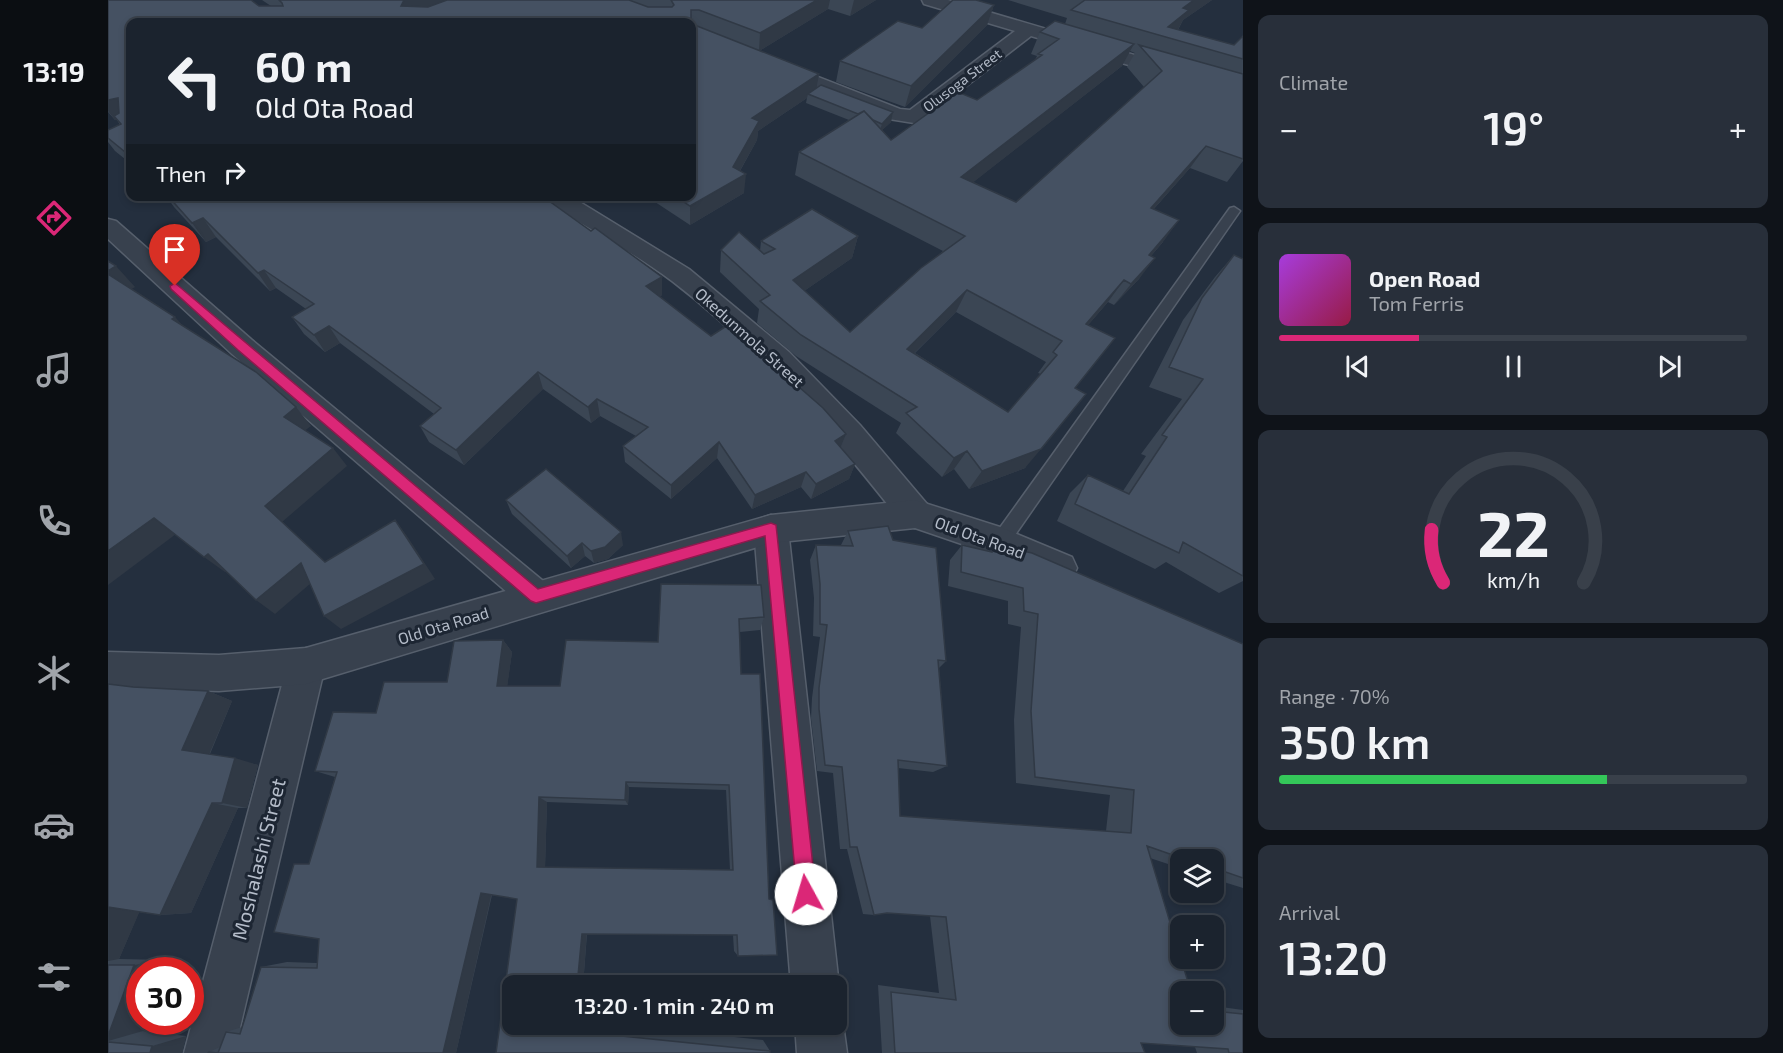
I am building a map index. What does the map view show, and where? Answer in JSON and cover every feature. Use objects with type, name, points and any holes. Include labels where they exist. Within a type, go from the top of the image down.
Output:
[{"type":"street","points":[[930,0],[1243,93]]},
{"type":"street","name":"Olusoga Street","points":[[696,36],[896,115],[914,117],[1028,29]]},
{"type":"street","name":"Okedunmola Street","points":[[561,201],[680,275],[779,359],[849,433],[915,514]]},
{"type":"street","points":[[108,226],[242,347],[536,596]]},
{"type":"street","name":"Old Ota Road","points":[[108,670],[219,674],[306,666],[536,596],[771,529],[915,514],[1000,542],[1084,578]]},
{"type":"street","points":[[771,529],[814,975]]},
{"type":"street","name":"Moshalashi Street","points":[[209,1053],[306,666]]},
{"type":"street","points":[[820,1035],[822,1053]]},
{"type":"lane","points":[[1000,542],[1234,211]]},
{"type":"building","points":[[108,0],[251,0],[259,6],[283,6],[279,0],[404,0],[401,6],[428,7],[447,0],[629,0],[648,7],[672,7],[674,5],[671,0],[817,0],[760,33],[699,10],[691,10],[691,18],[126,18],[126,153],[108,138],[108,130],[121,124],[114,116],[119,113],[118,98],[108,100]]},
{"type":"building","points":[[953,0],[976,0],[994,5],[911,86],[840,61],[898,21],[922,28]]},
{"type":"building","points":[[1085,0],[1194,0],[1183,8],[1189,10],[1168,27],[1234,45],[1243,36],[1243,59],[1071,10]]},
{"type":"building","points":[[1055,21],[1134,44],[961,177],[1016,202],[1162,71],[1139,45],[1243,74],[1243,159],[1206,146],[1151,208],[1179,220],[1149,255],[1155,258],[1131,284],[1124,280],[1086,324],[1115,338],[1075,388],[1086,394],[1041,449],[982,471],[967,451],[954,458],[906,413],[917,407],[801,335],[760,301],[770,295],[721,250],[739,232],[764,254],[775,249],[761,241],[812,209],[858,236],[793,280],[850,332],[921,268],[965,236],[799,152],[864,111],[891,140],[958,92],[977,100],[1042,55],[1038,54],[1059,39],[1040,32]],"holes":[[[967,290],[1062,341],[1053,352],[1057,355],[1008,412],[907,349]]]},
{"type":"building","points":[[696,26],[819,74],[752,118],[759,121],[733,167],[746,174],[690,206],[682,201],[696,201]]},
{"type":"building","points":[[821,85],[893,112],[882,124],[873,120],[864,111],[858,114],[808,94]]},
{"type":"building","points":[[172,201],[549,201],[591,231],[595,228],[662,277],[646,286],[711,336],[728,325],[823,408],[846,434],[835,441],[855,464],[816,484],[806,472],[755,495],[719,442],[671,485],[623,446],[648,427],[597,399],[588,407],[538,372],[456,450],[420,426],[441,408],[329,326],[314,335],[292,317],[314,304],[264,270],[258,273],[203,218],[192,223]]},
{"type":"building","points":[[1234,255],[1243,259],[1243,576],[1183,542],[1179,553],[1075,504],[1088,475],[1129,494],[1167,437],[1162,435],[1203,379],[1169,367],[1202,298]]},
{"type":"building","points":[[108,261],[116,266],[108,271]]},
{"type":"building","points":[[108,274],[175,317],[172,319],[256,372],[296,407],[284,417],[333,448],[265,506],[325,562],[395,520],[424,564],[324,616],[301,563],[256,600],[208,554],[204,557],[154,518],[108,551]]},
{"type":"building","points":[[546,469],[621,532],[605,547],[591,551],[582,543],[567,556],[506,500]]},
{"type":"building","points":[[888,526],[893,540],[936,548],[946,661],[938,660],[947,766],[898,760],[900,816],[1131,833],[1134,790],[1035,777],[1031,711],[1038,614],[1024,611],[1023,588],[961,572],[962,545],[992,552],[992,544],[1032,553],[1243,644],[1243,878],[1224,871],[1224,849],[1170,849],[1170,854],[1147,846],[1170,922],[1170,969],[1184,969],[1188,981],[1170,981],[1170,1035],[1224,1035],[1224,1012],[1243,1014],[1243,1053],[1229,1053],[1228,1049],[1141,1043],[1145,1053],[895,1053],[891,992],[956,1000],[946,917],[887,913],[874,915],[857,847],[850,847],[842,767],[825,765],[819,688],[827,625],[820,624],[820,584],[816,545],[853,546],[848,531]]},
{"type":"building","points":[[661,584],[761,585],[764,617],[739,619],[741,674],[760,674],[769,899],[773,900],[777,955],[738,956],[737,935],[582,934],[578,975],[507,975],[517,899],[481,893],[443,1053],[218,1053],[226,1032],[240,1034],[261,967],[317,968],[319,939],[274,932],[294,864],[309,864],[337,772],[315,771],[333,712],[376,713],[384,682],[447,682],[454,641],[503,640],[497,686],[560,686],[566,640],[658,642]],"holes":[[[626,782],[729,785],[733,870],[537,867],[539,797],[625,800]]]},
{"type":"building","points":[[108,684],[208,691],[182,750],[235,758],[222,803],[212,803],[160,915],[108,907]]},
{"type":"building","points":[[108,965],[126,965],[126,987],[108,1036]]},
{"type":"building","points":[[502,1009],[502,1035],[612,1035],[770,1051],[770,1053],[496,1053]]},
{"type":"building","points":[[108,1042],[152,1046],[150,1053],[108,1053]]},
{"type":"route","points":[[175,286],[242,347],[536,596],[771,529],[806,894]]}]
